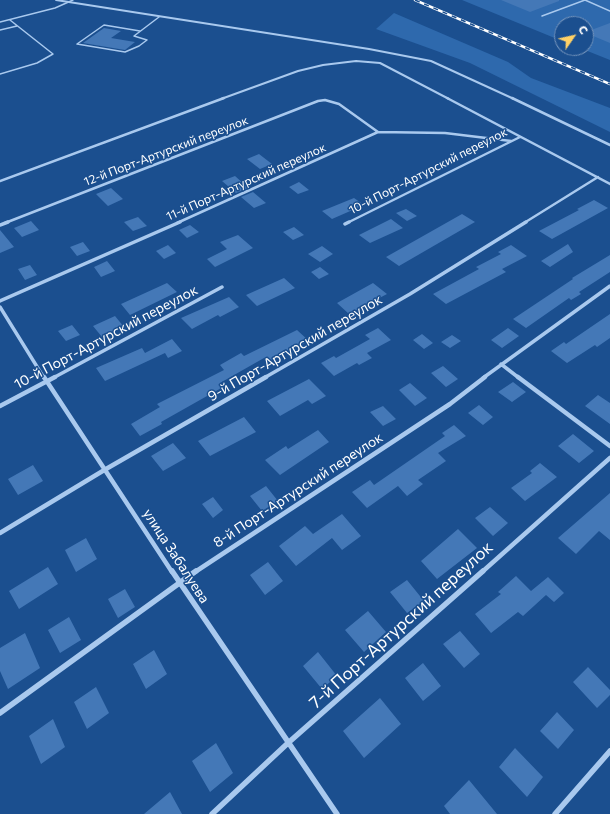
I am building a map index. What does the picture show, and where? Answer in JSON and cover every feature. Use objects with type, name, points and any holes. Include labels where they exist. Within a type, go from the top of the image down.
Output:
[{"type":"street","points":[[56,0],[369,49],[431,61],[449,68],[610,145]]},
{"type":"street","points":[[0,181],[298,71],[340,62],[363,61],[380,63],[610,184]]},
{"type":"street","name":"12-й Порт-Артурский переулок","points":[[0,225],[318,101],[325,100],[339,104],[378,132]]},
{"type":"street","name":"11-й Порт-Артурский переулок","points":[[0,301],[228,201],[378,132],[445,133],[511,141]]},
{"type":"street","name":"10-й Порт-Артурский переулок","points":[[345,224],[520,136]]},
{"type":"street","name":"9-й Порт-Артурский переулок","points":[[0,533],[106,469],[410,294],[598,177]]},
{"type":"street","name":"8-й Порт-Артурский переулок","points":[[0,713],[180,582],[443,408],[501,364],[610,286]]},
{"type":"street","name":"10-й Порт-Артурский переулок","points":[[0,406],[222,287]]},
{"type":"street","name":"улица Забалуева","points":[[0,307],[47,382],[180,582],[288,743],[338,814]]},
{"type":"street","points":[[501,364],[610,446]]},
{"type":"street","name":"7-й Порт-Артурский переулок","points":[[212,814],[288,743],[610,458]]},
{"type":"street","points":[[555,814],[610,751]]},
{"type":"lane","points":[[0,22],[56,8],[73,0]]},
{"type":"lane","points":[[542,16],[585,0],[610,11]]},
{"type":"lane","points":[[140,31],[104,25],[77,44],[125,52],[139,46],[147,40],[134,36],[159,17]]},
{"type":"lane","points":[[0,74],[37,63],[53,54],[10,20]]},
{"type":"lane","points":[[0,30],[17,26]]},
{"type":"shaded area","points":[[462,0],[610,0],[610,60],[594,54],[594,16],[554,16],[554,38]]},
{"type":"shaded area","points":[[394,13],[508,62],[531,78],[610,108],[610,132],[470,63],[376,29]]},
{"type":"building","points":[[501,0],[559,0],[559,1],[530,12]]},
{"type":"building","points":[[610,23],[610,43],[594,36],[594,29]]},
{"type":"building","points":[[104,28],[121,31],[111,38],[135,42],[125,50],[83,43]]},
{"type":"building","points":[[259,154],[272,164],[260,169],[247,159]]},
{"type":"building","points":[[235,176],[248,188],[236,193],[222,181]]},
{"type":"building","points":[[299,182],[309,190],[298,194],[289,187]]},
{"type":"building","points":[[111,188],[123,199],[108,206],[96,194]]},
{"type":"building","points":[[253,192],[266,203],[254,208],[241,197]]},
{"type":"building","points":[[354,198],[364,205],[332,219],[322,211]]},
{"type":"building","points":[[594,200],[608,208],[552,239],[539,231],[579,210],[577,209]]},
{"type":"building","points":[[406,209],[417,216],[407,221],[396,213]]},
{"type":"building","points":[[462,214],[475,222],[399,266],[386,257]]},
{"type":"building","points":[[138,217],[147,226],[133,231],[124,222]]},
{"type":"building","points":[[391,219],[403,228],[370,243],[359,235]]},
{"type":"building","points":[[31,221],[39,230],[22,237],[14,228]]},
{"type":"building","points":[[190,225],[199,232],[187,238],[179,230]]},
{"type":"building","points":[[294,227],[304,235],[293,240],[283,232]]},
{"type":"building","points":[[0,230],[14,247],[0,253]]},
{"type":"building","points":[[238,235],[253,248],[215,267],[207,259],[227,249],[220,242]]},
{"type":"building","points":[[83,242],[90,251],[77,256],[70,247]]},
{"type":"building","points":[[568,244],[573,252],[550,267],[541,261]]},
{"type":"building","points":[[168,245],[176,253],[164,259],[156,251]]},
{"type":"building","points":[[511,245],[527,256],[502,269],[506,272],[446,304],[433,294],[479,269],[476,267],[501,254],[498,252]]},
{"type":"building","points":[[322,246],[333,254],[320,262],[308,254]]},
{"type":"building","points":[[610,255],[610,272],[579,292],[581,294],[571,300],[569,298],[526,328],[513,319],[573,279],[572,278]]},
{"type":"building","points":[[107,261],[115,271],[101,277],[94,267]]},
{"type":"building","points":[[30,265],[37,275],[25,280],[18,269]]},
{"type":"building","points":[[320,267],[329,274],[319,279],[311,272]]},
{"type":"building","points":[[284,278],[295,288],[257,306],[246,295]]},
{"type":"building","points":[[167,283],[177,292],[130,315],[121,304]]},
{"type":"building","points":[[373,283],[387,294],[349,314],[337,303]]},
{"type":"building","points":[[229,297],[239,307],[220,317],[218,315],[192,329],[181,318]]},
{"type":"building","points":[[610,314],[610,338],[597,347],[595,345],[567,363],[551,351],[564,342],[566,344]]},
{"type":"building","points":[[115,316],[124,327],[102,337],[93,326]]},
{"type":"building","points":[[72,325],[80,335],[66,341],[58,331]]},
{"type":"building","points":[[378,328],[391,340],[367,353],[372,358],[359,365],[357,363],[334,376],[321,363],[334,356],[336,358],[370,339],[365,335]]},
{"type":"building","points":[[508,328],[519,336],[502,348],[491,340]]},
{"type":"building","points":[[297,330],[309,341],[268,362],[264,358],[220,383],[223,387],[161,422],[162,424],[140,436],[131,424],[160,407],[157,404],[224,370],[220,365],[241,353],[244,356]]},
{"type":"building","points":[[422,334],[433,343],[424,349],[413,340]]},
{"type":"building","points":[[452,335],[461,341],[450,348],[441,342]]},
{"type":"building","points":[[172,339],[182,351],[168,358],[165,353],[105,381],[96,368],[142,348],[145,353]]},
{"type":"building","points":[[443,366],[458,379],[446,387],[431,373]]},
{"type":"building","points":[[309,379],[326,396],[312,404],[308,400],[280,416],[267,401]]},
{"type":"building","points":[[513,382],[526,392],[512,402],[498,392]]},
{"type":"building","points":[[410,383],[427,398],[415,406],[399,390]]},
{"type":"building","points":[[598,395],[610,403],[610,424],[585,406]]},
{"type":"building","points":[[479,405],[493,417],[483,425],[468,413]]},
{"type":"building","points":[[383,406],[396,419],[383,426],[370,412]]},
{"type":"building","points":[[244,417],[256,432],[210,456],[198,441]]},
{"type":"building","points":[[454,425],[466,436],[438,453],[446,461],[418,480],[423,484],[407,496],[398,486],[367,508],[352,492],[370,480],[374,485],[445,436],[442,433]]},
{"type":"building","points":[[318,430],[329,442],[280,475],[265,460],[286,446],[288,449]]},
{"type":"building","points":[[573,434],[594,451],[579,463],[558,446]]},
{"type":"building","points":[[173,443],[186,458],[163,471],[151,456]]},
{"type":"building","points":[[540,463],[557,477],[525,501],[511,488],[532,473],[530,471]]},
{"type":"building","points":[[33,465],[43,481],[18,495],[8,479]]},
{"type":"building","points":[[266,486],[278,501],[262,511],[250,496]]},
{"type":"building","points":[[610,493],[610,540],[599,531],[576,554],[558,538]]},
{"type":"building","points":[[213,497],[223,510],[213,518],[202,504]]},
{"type":"building","points":[[490,507],[508,523],[493,536],[475,518]]},
{"type":"building","points":[[342,514],[361,536],[342,550],[332,538],[296,566],[279,546],[305,526],[313,534]]},
{"type":"building","points":[[458,529],[477,548],[437,579],[421,561]]},
{"type":"building","points":[[86,538],[97,559],[76,572],[65,550]]},
{"type":"building","points":[[268,562],[283,581],[265,595],[250,575]]},
{"type":"building","points":[[48,567],[58,584],[19,609],[9,591]]},
{"type":"building","points":[[516,576],[531,591],[548,577],[564,593],[554,602],[546,595],[523,616],[518,612],[491,633],[475,614],[501,594],[498,592]]},
{"type":"building","points":[[407,580],[424,601],[407,613],[390,592]]},
{"type":"building","points":[[125,589],[135,607],[118,618],[108,599]]},
{"type":"building","points":[[368,611],[386,632],[364,652],[345,630]]},
{"type":"building","points":[[69,617],[81,640],[60,653],[48,630]]},
{"type":"building","points":[[460,631],[480,654],[464,668],[443,644]]},
{"type":"building","points":[[25,633],[40,668],[8,689],[0,671],[0,648]]},
{"type":"building","points":[[154,650],[167,674],[146,689],[133,664]]},
{"type":"building","points":[[318,652],[337,676],[322,689],[303,666]]},
{"type":"building","points":[[423,663],[441,686],[423,701],[405,678]]},
{"type":"building","points":[[588,667],[610,690],[610,695],[597,708],[573,682]]},
{"type":"building","points":[[96,687],[109,713],[87,729],[74,702]]},
{"type":"building","points":[[380,698],[401,724],[364,758],[343,731]]},
{"type":"building","points":[[557,712],[574,730],[558,749],[540,731]]},
{"type":"building","points":[[53,719],[65,747],[41,764],[29,736]]},
{"type":"building","points":[[216,743],[233,773],[210,792],[192,761]]},
{"type":"building","points":[[515,748],[543,777],[527,797],[499,767]]},
{"type":"building","points":[[469,780],[497,814],[450,814],[444,806]]},
{"type":"building","points":[[170,792],[182,814],[144,814]]},
{"type":"railway","points":[[415,0],[610,84]]}]
